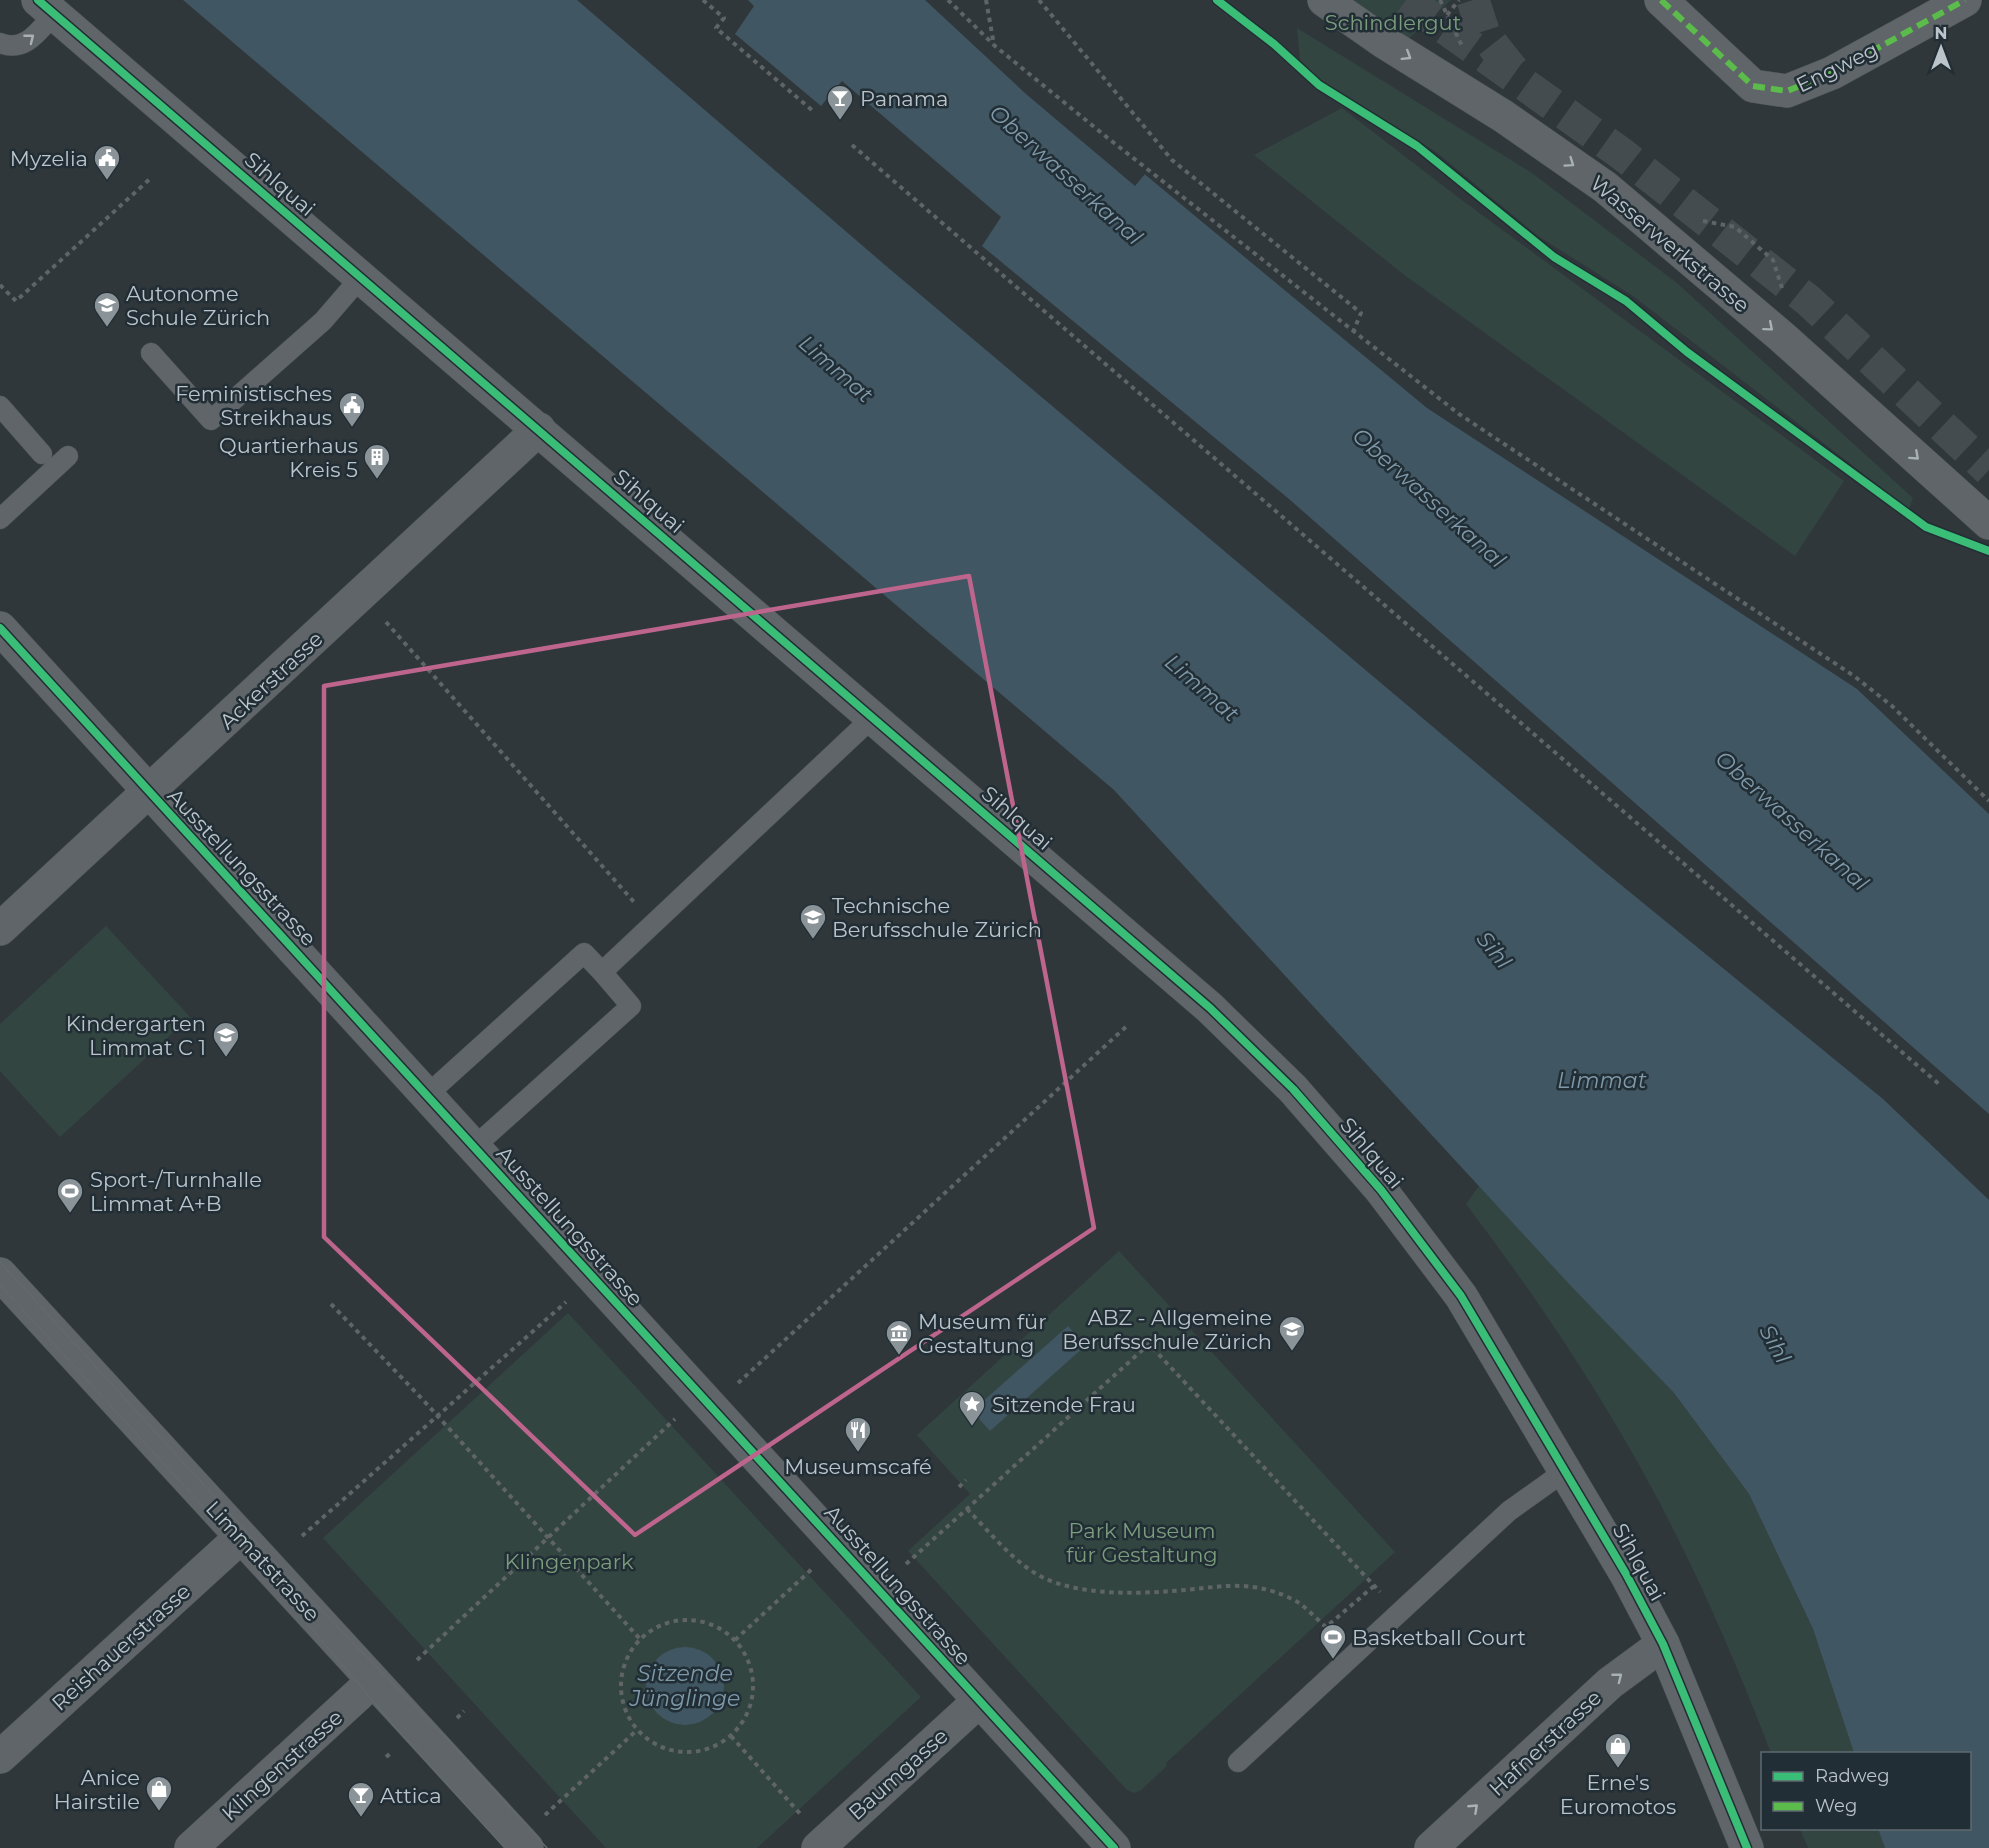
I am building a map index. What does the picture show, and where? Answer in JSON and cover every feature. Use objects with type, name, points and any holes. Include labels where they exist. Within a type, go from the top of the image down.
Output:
[{"type":"street","name":"Wasserwerkstrasse","points":[[1324,0],[1384,42],[1503,116],[1605,187],[1782,337],[1989,523]]},
{"type":"street","name":"Engweg","points":[[1661,0],[1753,86],[1787,91],[1832,74],[1965,0]]},
{"type":"street","name":"Sihlquai","points":[[46,7],[1209,1008],[1293,1089],[1381,1190],[1461,1296],[1626,1574],[1663,1644],[1747,1848]]},
{"type":"street","name":"Ackerstrasse","points":[[0,929],[539,429]]},
{"type":"street","name":"Ausstellungsstrasse","points":[[0,628],[1113,1848]]},
{"type":"street","name":"Limmatstrasse","points":[[0,1274],[526,1848]]},
{"type":"street","name":"Reishauerstrasse","points":[[0,1757],[241,1537]]},
{"type":"street","name":"Hafnerstrasse","points":[[1431,1848],[1610,1683],[1663,1644]]},
{"type":"street","name":"Klingenstrasse","points":[[191,1848],[373,1681]]},
{"type":"street","name":"Baumgasse","points":[[818,1848],[979,1701]]},
{"type":"lane","points":[[0,43],[10,47],[28,42],[46,7]]},
{"type":"lane","points":[[151,353],[211,420],[323,321],[361,277]]},
{"type":"lane","points":[[0,406],[42,454]]},
{"type":"lane","points":[[0,519],[68,456]]},
{"type":"lane","points":[[602,972],[872,718]]},
{"type":"lane","points":[[427,1095],[584,953],[602,972],[631,1006],[474,1147]]},
{"type":"lane","points":[[1238,1762],[1509,1511],[1565,1471]]},
{"type":"path","points":[[703,0],[724,18],[716,28],[813,111]]},
{"type":"path","points":[[948,0],[994,46],[1459,414],[1854,676],[1892,706],[1989,801]]},
{"type":"path","points":[[986,0],[994,46]]},
{"type":"path","points":[[1039,0],[1172,160],[1361,313],[1353,332]]},
{"type":"path","points":[[1447,15],[1459,0]]},
{"type":"path","points":[[852,145],[1940,1086]]},
{"type":"path","points":[[0,285],[16,301],[152,177]]},
{"type":"path","points":[[386,622],[653,924]]},
{"type":"path","points":[[738,1383],[1129,1024]]},
{"type":"path","points":[[302,1536],[436,1414],[568,1300]]},
{"type":"path","points":[[331,1304],[436,1414],[640,1639]]},
{"type":"path","points":[[906,1564],[1149,1344],[1400,1612]]},
{"type":"path","points":[[417,1660],[676,1419]]},
{"type":"path","points":[[959,1487],[966,1480]]},
{"type":"path","points":[[967,1509],[1018,1559],[1045,1578],[1083,1589],[1130,1593],[1175,1591],[1220,1584],[1255,1587],[1292,1598],[1326,1627],[1374,1586]]},
{"type":"path","points":[[735,1640],[813,1568]]},
{"type":"path","points":[[677,1620],[698,1621],[718,1627],[735,1640],[747,1658],[753,1678],[752,1700],[745,1720],[731,1736],[706,1749],[693,1752],[672,1751],[652,1744],[637,1730],[626,1713],[621,1694],[621,1674],[628,1655],[640,1639],[657,1626],[677,1620]]},
{"type":"path","points":[[553,1807],[637,1730]]},
{"type":"path","points":[[731,1736],[803,1818]]},
{"type":"highlighted area","points":[[969,576],[1094,1228],[635,1535],[324,1237],[324,686]]},
{"type":"green space","name":"Schindlergut","points":[[1332,0],[1451,0],[1395,51]]},
{"type":"green space","points":[[1297,28],[1532,173],[1677,283],[1913,498],[1909,509],[1633,296],[1538,236],[1436,152],[1320,80],[1300,60]]},
{"type":"green space","points":[[1342,108],[1459,198],[1844,481],[1795,556],[1403,274],[1254,155]]},
{"type":"green space","points":[[106,926],[190,1017],[60,1137],[0,1071],[0,1024]]},
{"type":"green space","points":[[1479,1186],[1674,1393],[1749,1494],[1813,1629],[1854,1752],[1771,1752],[1740,1675],[1689,1560],[1650,1486],[1572,1354],[1510,1263],[1466,1204]]},
{"type":"green space","name":"Park Museum für Gestaltung","points":[[1119,1251],[1395,1552],[1166,1763],[1167,1766],[1141,1790],[1134,1793],[1127,1790],[908,1551],[970,1494],[918,1436],[916,1437],[917,1435]]},
{"type":"green space","name":"Klingenpark","points":[[568,1313],[921,1697],[757,1848],[606,1848],[323,1538]]},
{"type":"green space","points":[[1800,1830],[1878,1830],[1885,1848],[1808,1848]]},
{"type":"water","name":"Limmat","points":[[183,0],[577,0],[885,265],[1604,871],[1883,1099],[1989,1200],[1989,1848],[1885,1848],[1878,1830],[1971,1830],[1971,1752],[1854,1752],[1813,1629],[1749,1494],[1674,1393],[1570,1285],[1114,790]]},
{"type":"water","name":"Oberwasserkanal","points":[[748,0],[945,0],[1043,90],[1427,408],[1857,689],[1989,814],[1989,1114],[1289,499],[982,246],[1001,217],[842,81],[821,106],[735,34],[754,6]]},
{"type":"water","points":[[1068,1326],[1085,1346],[990,1431],[972,1411]]},
{"type":"water","name":"Sitzende Jünglinge","points":[[685,1647],[700,1650],[717,1664],[724,1686],[721,1701],[707,1718],[685,1725],[670,1722],[653,1708],[646,1686],[649,1671],[663,1654]]},
{"type":"pier","points":[[925,0],[945,0],[1043,90],[1145,174],[1135,186],[1026,94]]},
{"type":"tunnel","points":[[1406,0],[1622,154],[1809,301],[1989,470]]},
{"type":"tunnel","points":[[1473,0],[1484,34],[1522,82]]},
{"type":"tram line","points":[[0,1262],[277,1565],[449,1741],[547,1848]]},
{"type":"tram line","points":[[0,1285],[266,1575],[395,1727],[505,1848]]},
{"type":"marked path","points":[[1661,0],[1753,86],[1787,91],[1832,73],[1965,0]]},
{"type":"cycle path","points":[[38,0],[1210,1008],[1293,1089],[1381,1190],[1461,1296],[1626,1574],[1663,1644],[1747,1848]]},
{"type":"cycle path","points":[[1217,0],[1274,44],[1319,85],[1417,146],[1554,257],[1626,301],[1687,352],[1926,527],[1989,551]]},
{"type":"cycle path","points":[[0,628],[1114,1848]]},
{"type":"place","name":"Panama","points":[[840,121]]},
{"type":"place","name":"Myzelia","points":[[107,181]]},
{"type":"place","name":"Autonome Schule Zürich","points":[[107,328]]},
{"type":"place","name":"Feministisches Streikhaus","points":[[352,428]]},
{"type":"place","name":"Quartierhaus Kreis 5","points":[[377,480]]},
{"type":"place","name":"Technische Berufsschule Zürich","points":[[813,940]]},
{"type":"place","name":"Kindergarten Limmat C 1","points":[[226,1058]]},
{"type":"place","name":"Sport-/Turnhalle Limmat A+B","points":[[70,1214]]},
{"type":"place","name":"ABZ - Allgemeine Berufsschule Zürich","points":[[1292,1352]]},
{"type":"place","name":"Museum für Gestaltung","points":[[899,1356]]},
{"type":"place","name":"Sitzende Frau","points":[[972,1427]]},
{"type":"place","name":"Museumscafé","points":[[858,1453]]},
{"type":"place","name":"Basketball Court","points":[[1333,1660]]},
{"type":"place","name":"Erne's Euromotos","points":[[1618,1769]]},
{"type":"place","name":"Anice Hairstile","points":[[159,1812]]},
{"type":"place","name":"Attica","points":[[361,1818]]},
{"type":"water label","name":"Sihl","points":[[1494,950]]},
{"type":"water label","name":"Sihl","points":[[1775,1344]]}]
